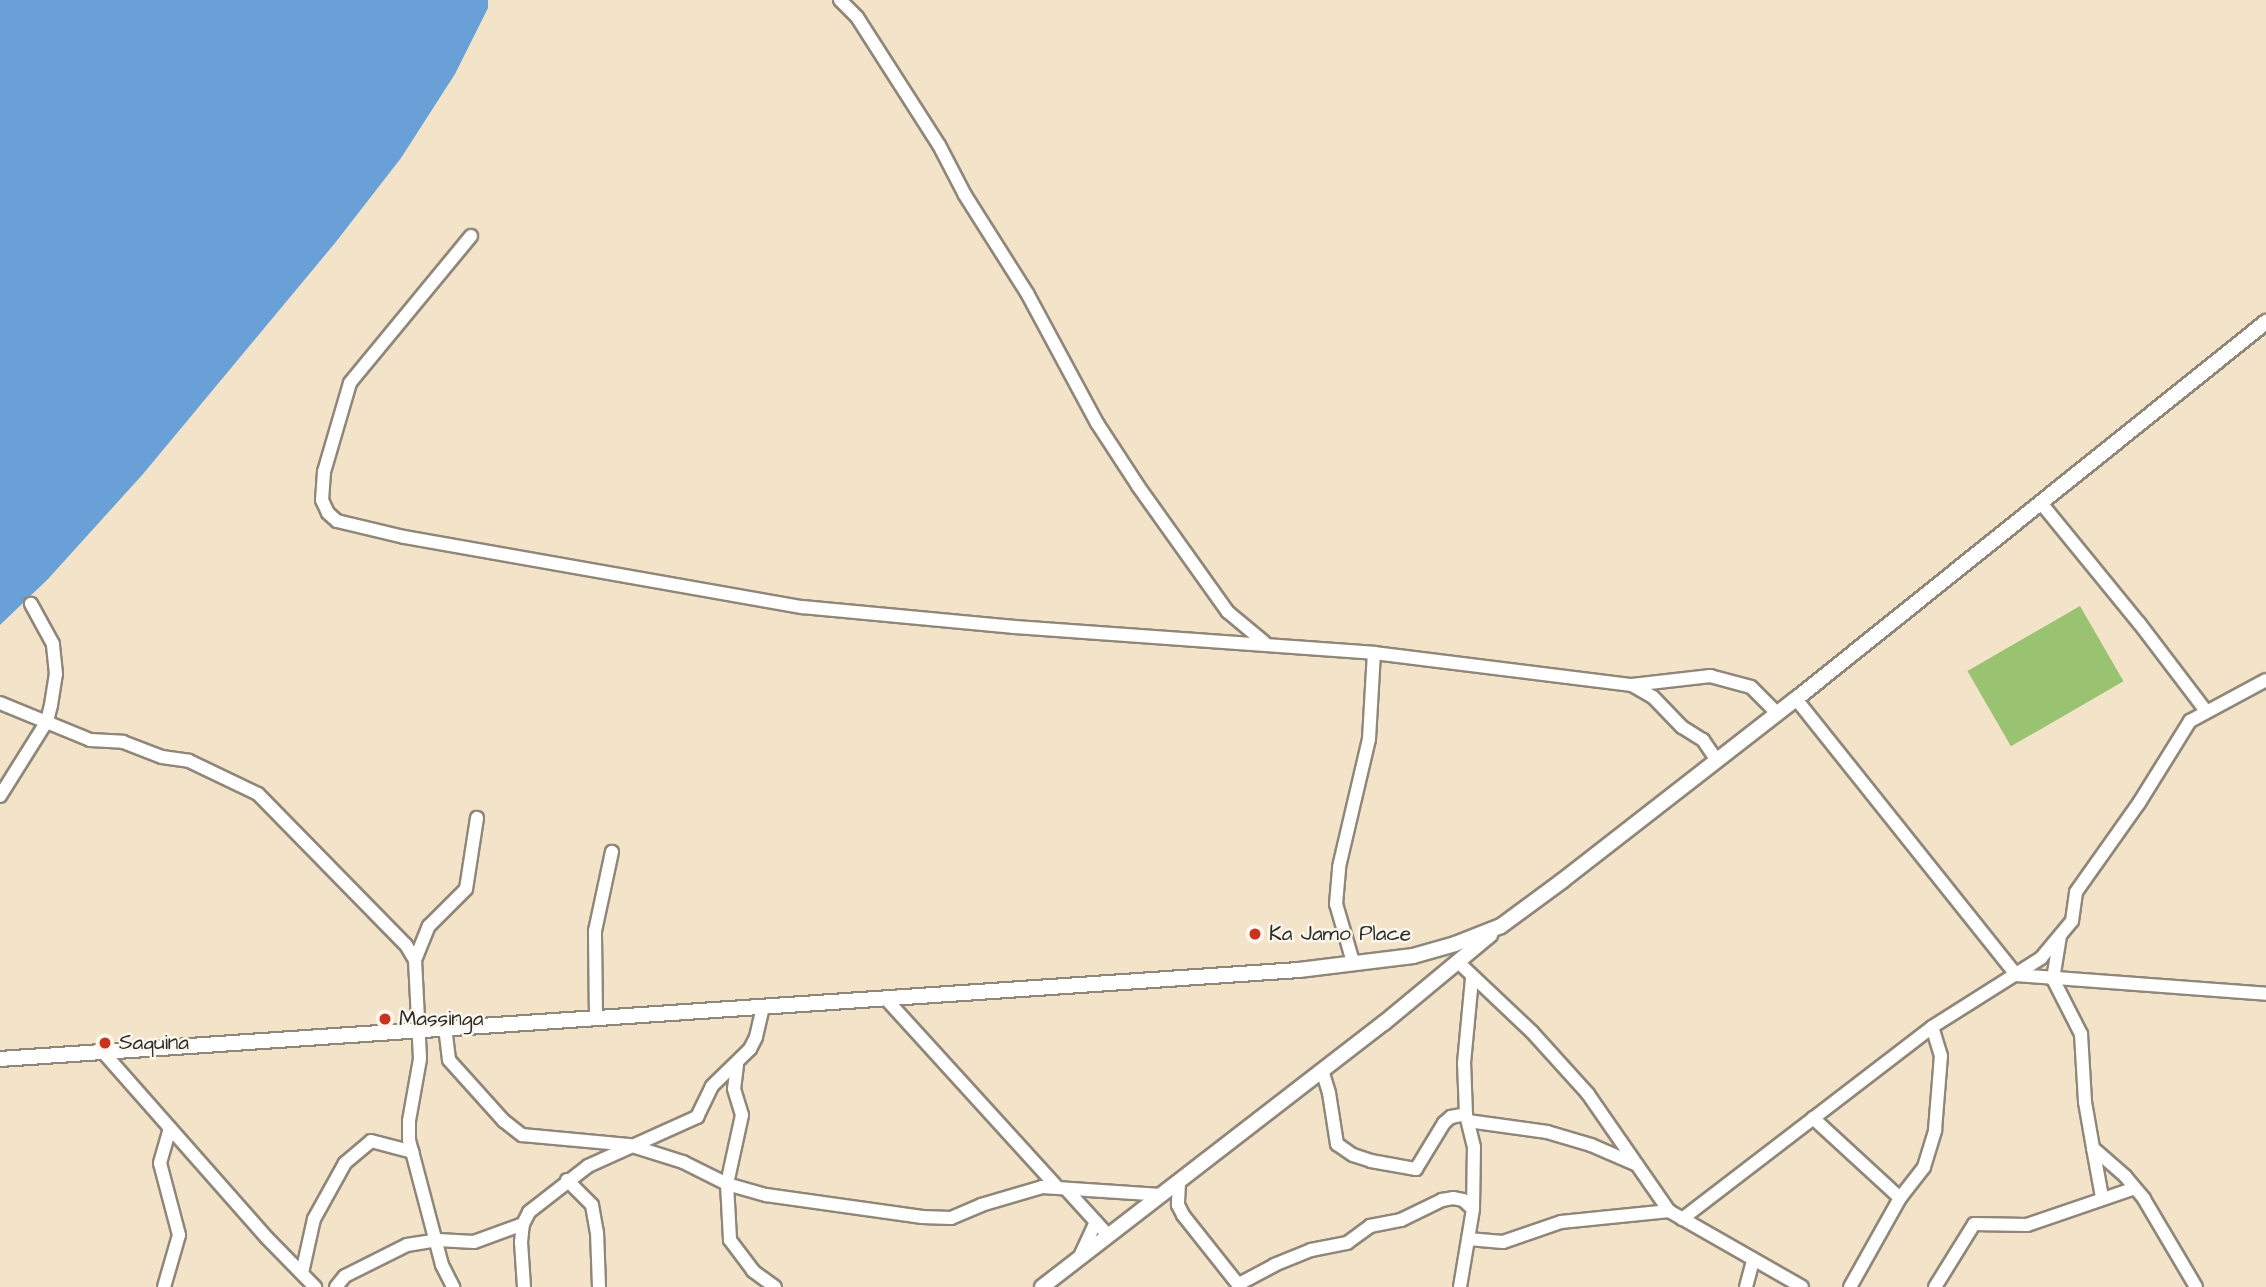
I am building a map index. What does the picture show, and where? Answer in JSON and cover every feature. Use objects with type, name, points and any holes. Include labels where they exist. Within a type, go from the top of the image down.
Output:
[{"type":"street","points":[[840,0],[857,17],[939,145],[965,195],[1027,293],[1097,423],[1138,486],[1228,612],[1264,643]]},
{"type":"street","points":[[471,236],[350,383],[324,472],[322,500],[328,513],[337,521],[404,537],[803,607],[1014,627],[1374,653],[1632,685],[1710,676],[1751,687],[1777,713]]},
{"type":"street","points":[[1042,1287],[1081,1254],[1179,1182],[1322,1070],[1501,926],[1797,699],[2266,322]]},
{"type":"street","points":[[2041,503],[2139,623],[2206,711]]},
{"type":"street","points":[[0,796],[47,721],[56,674],[53,644],[30,604]]},
{"type":"street","points":[[1353,962],[1336,904],[1339,867],[1369,739],[1374,653]]},
{"type":"street","points":[[1682,1219],[1932,1027],[2040,957],[2073,917],[2072,901],[2076,892],[2139,803],[2190,721],[2266,680]]},
{"type":"street","points":[[1632,685],[1653,697],[1682,727],[1703,740],[1717,761]]},
{"type":"street","points":[[1797,699],[1978,931],[2016,975],[2266,994]]},
{"type":"street","points":[[0,704],[90,740],[123,742],[163,757],[189,761],[258,794],[359,895],[406,945],[415,960]]},
{"type":"street","points":[[453,1287],[442,1265],[438,1240],[413,1152],[409,1121],[420,1059],[415,960],[429,926],[466,888],[477,818]]},
{"type":"street","points":[[596,1017],[595,931],[612,852]]},
{"type":"street","points":[[0,1059],[419,1028],[1299,970],[1413,956],[1455,944],[1501,926]]},
{"type":"street","points":[[2061,933],[2053,979],[2081,1034],[2085,1102],[2102,1197]]},
{"type":"street","points":[[1458,962],[1561,1062],[1620,1136],[1635,1164],[1669,1211],[1752,1261],[1802,1287]]},
{"type":"street","points":[[1460,1287],[1472,1209],[1474,1147],[1467,1118],[1464,1063],[1472,978]]},
{"type":"street","points":[[886,999],[933,1046],[965,1088],[1107,1234]]},
{"type":"street","points":[[524,1287],[523,1224],[538,1202],[568,1180],[629,1145],[697,1117],[712,1086],[738,1065],[757,1037],[762,1007]]},
{"type":"street","points":[[445,1027],[449,1060],[504,1121],[522,1135],[629,1145],[683,1162],[727,1184],[792,1200],[951,1218],[981,1205],[1060,1187],[1161,1195]]},
{"type":"street","points":[[1850,1287],[1900,1198],[1924,1167],[1935,1130],[1941,1056],[1932,1027]]},
{"type":"street","points":[[103,1052],[315,1287]]},
{"type":"street","points":[[738,1065],[734,1089],[741,1107],[741,1131],[727,1184],[730,1240],[753,1271],[775,1287]]},
{"type":"street","points":[[1322,1070],[1329,1093],[1337,1144],[1353,1155],[1371,1161],[1416,1169],[1444,1124],[1451,1118],[1467,1118],[1547,1132],[1591,1145],[1635,1164]]},
{"type":"street","points":[[1813,1118],[1900,1198]]},
{"type":"street","points":[[164,1287],[179,1235],[160,1163],[170,1129]]},
{"type":"street","points":[[302,1273],[314,1219],[345,1163],[371,1141],[413,1152]]},
{"type":"street","points":[[2093,1148],[2136,1188],[2196,1287]]},
{"type":"street","points":[[568,1180],[592,1205],[597,1231],[599,1287]]},
{"type":"street","points":[[1179,1182],[1178,1205],[1183,1215],[1240,1286],[1286,1260],[1311,1250],[1347,1243],[1370,1226],[1401,1220],[1442,1200],[1463,1200],[1472,1209]]},
{"type":"street","points":[[1935,1287],[1974,1223],[2027,1225],[2102,1197],[2136,1188]]},
{"type":"street","points":[[1468,1238],[1503,1242],[1562,1222],[1669,1211]]},
{"type":"street","points":[[1081,1254],[1096,1222]]},
{"type":"street","points":[[336,1287],[345,1276],[407,1245],[438,1240],[474,1241],[523,1224]]},
{"type":"street","points":[[1746,1287],[1752,1261]]},
{"type":"green space","points":[[2080,606],[2124,681],[2011,746],[1967,671]]},
{"type":"water","points":[[0,0],[488,0],[488,8],[455,74],[401,158],[335,243],[143,474],[48,579],[0,625]]},
{"type":"place","name":"Ka Jamo Place","points":[[1255,934]]},
{"type":"place","name":"Massinga","points":[[385,1019]]},
{"type":"place","name":"Saquina","points":[[105,1043]]}]
